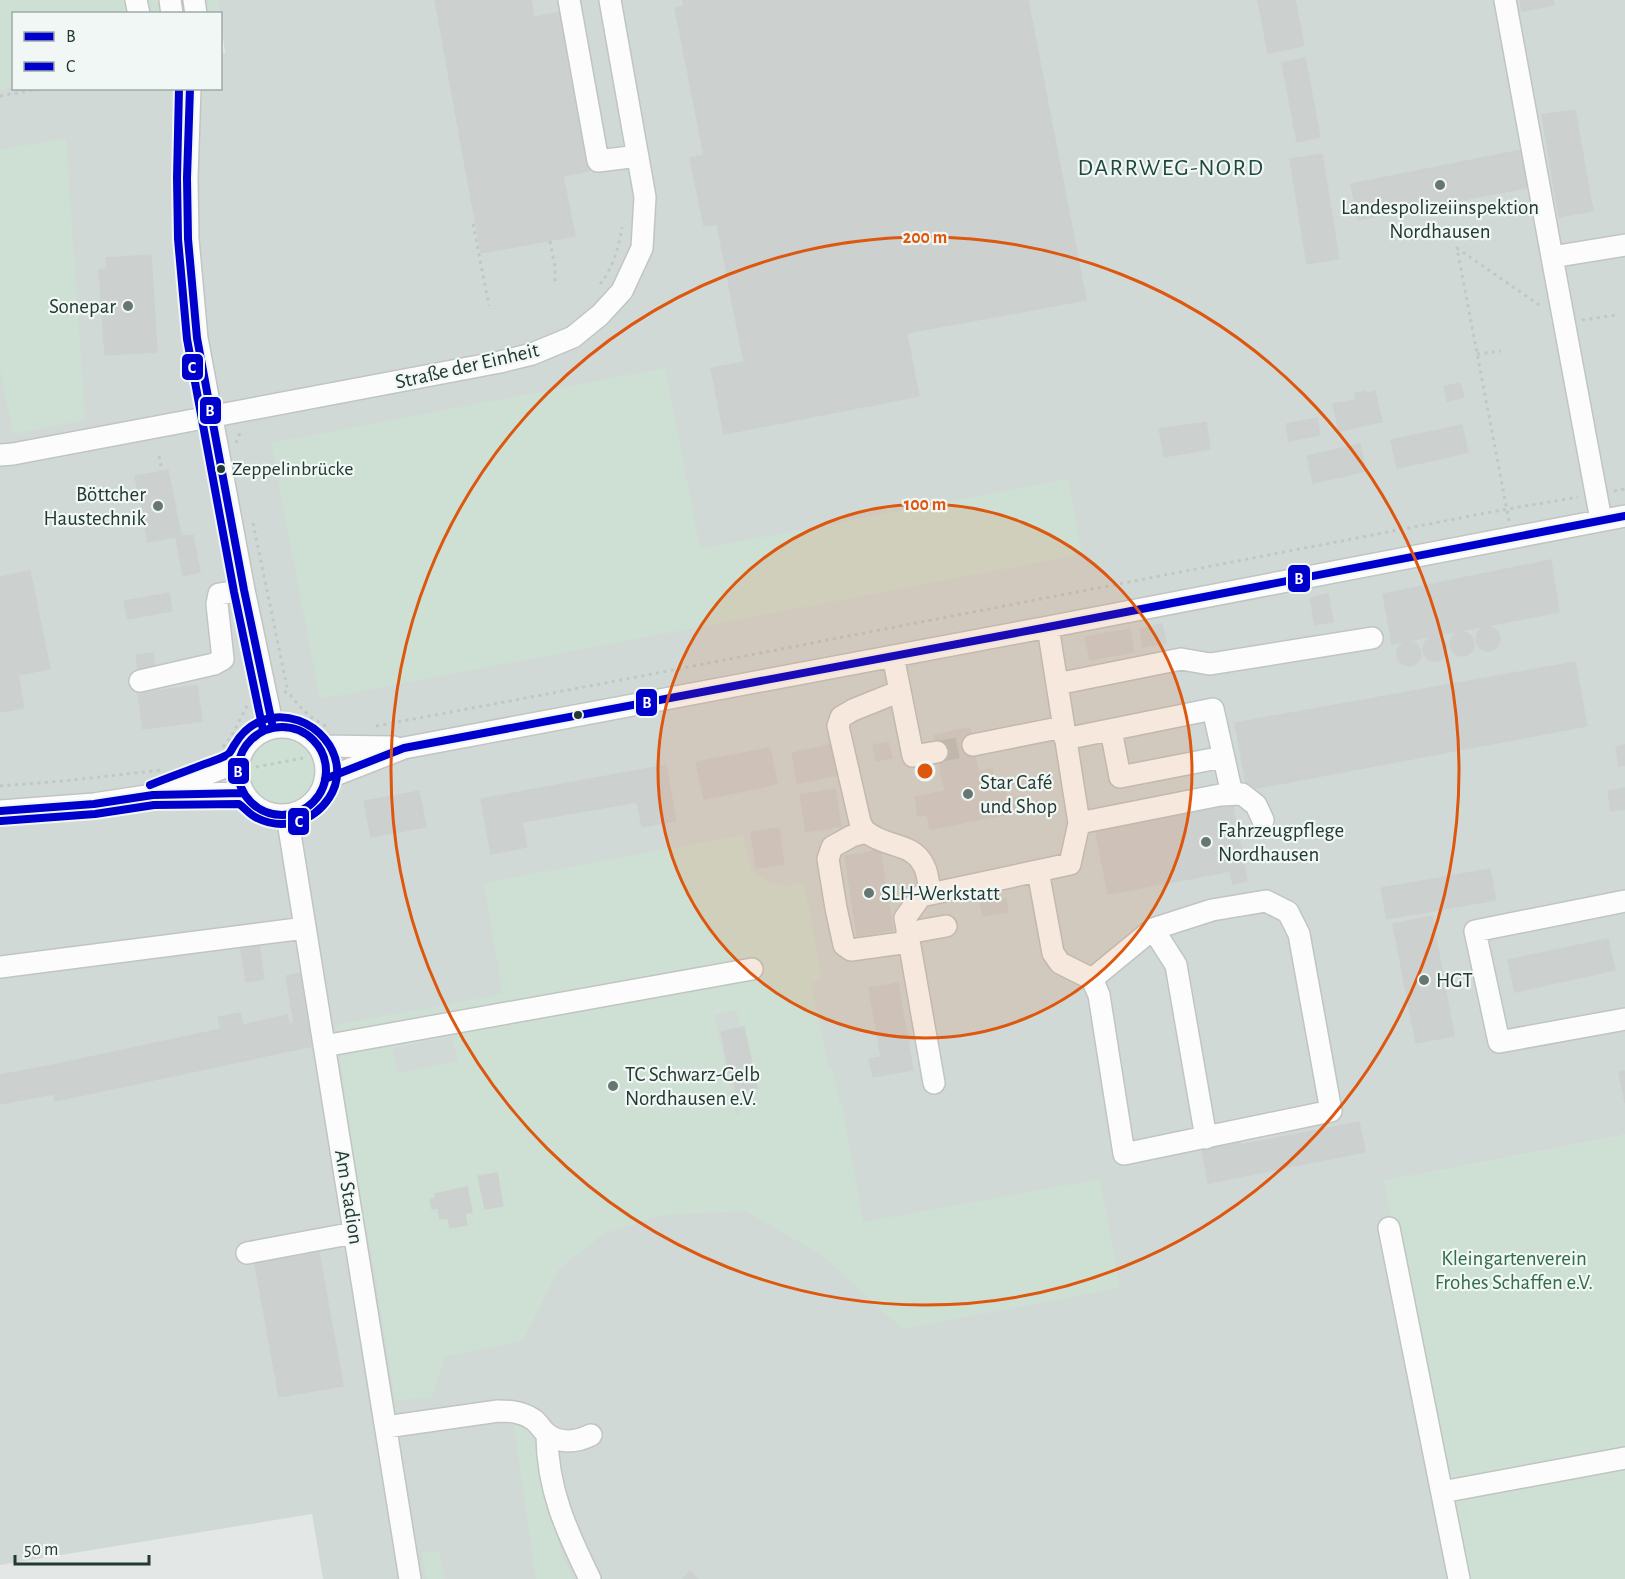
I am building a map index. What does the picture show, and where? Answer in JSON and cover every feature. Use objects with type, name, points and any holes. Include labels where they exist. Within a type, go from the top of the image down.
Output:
[{"type":"street","points":[[569,0],[598,161],[638,156]]},
{"type":"street","name":"Straße der Einheit","points":[[0,455],[500,362],[532,354],[573,337],[600,315],[622,291],[642,248],[645,197],[610,0]]},
{"type":"street","points":[[1505,0],[1601,520]]},
{"type":"street","points":[[190,90],[187,177],[188,239],[197,338],[244,590],[273,728]]},
{"type":"street","points":[[1552,257],[1625,245]]},
{"type":"street","points":[[320,750],[404,748],[1625,516]]},
{"type":"street","points":[[140,681],[214,664],[223,659],[217,604],[219,594],[244,590]]},
{"type":"street","points":[[934,1083],[904,918],[921,896],[1070,864],[1079,823],[1048,627]]},
{"type":"street","points":[[1057,684],[1181,659],[1210,664],[1372,638]]},
{"type":"street","points":[[892,656],[913,756],[937,752]]},
{"type":"street","points":[[900,691],[853,710],[841,717],[838,726],[860,822],[866,832],[883,842],[915,852],[925,867],[930,894]]},
{"type":"street","points":[[973,745],[1064,733],[1111,730],[1213,709],[1232,794]]},
{"type":"street","points":[[286,727],[298,730],[309,736],[320,750],[326,767],[321,792],[312,803],[300,811],[287,815],[274,814],[251,803],[243,793],[239,784],[237,766],[241,753],[260,733],[273,728],[286,727]]},
{"type":"street","points":[[1111,730],[1120,777],[1223,757]]},
{"type":"street","points":[[325,779],[404,748]]},
{"type":"street","points":[[153,795],[237,766]]},
{"type":"street","points":[[0,811],[94,804],[153,795],[243,793]]},
{"type":"street","points":[[1079,823],[1232,794],[1242,794],[1256,805],[1263,820]]},
{"type":"street","name":"Am Stadion","points":[[287,815],[410,1579]]},
{"type":"street","points":[[866,832],[852,836],[832,847],[828,859],[844,945],[851,950],[945,926]]},
{"type":"street","points":[[1038,871],[1053,953],[1060,963],[1092,979],[1099,995],[1124,1154],[1331,1111],[1299,934],[1288,912],[1266,902],[1212,910],[1153,929],[1092,979]]},
{"type":"street","points":[[1625,901],[1475,931],[1499,1042],[1625,1019]]},
{"type":"street","points":[[0,967],[305,928]]},
{"type":"street","points":[[1153,929],[1176,965],[1206,1138]]},
{"type":"street","points":[[324,1046],[752,969]]},
{"type":"street","points":[[1389,1228],[1459,1579]]},
{"type":"street","points":[[247,1253],[354,1233]]},
{"type":"street","points":[[386,1427],[498,1411],[516,1412],[534,1420],[548,1435],[565,1442],[582,1440],[591,1435]]},
{"type":"street","points":[[548,1435],[551,1474],[562,1518],[590,1579]]},
{"type":"street","points":[[1442,1492],[1625,1458]]},
{"type":"path","points":[[0,96],[32,90]]},
{"type":"path","points":[[599,285],[605,278],[619,248],[623,220]]},
{"type":"path","points":[[473,224],[489,306]]},
{"type":"path","points":[[549,241],[555,267],[555,281]]},
{"type":"path","points":[[1512,537],[1458,248],[1564,322],[1617,315]]},
{"type":"path","points":[[1477,354],[1501,351]]},
{"type":"path","points":[[236,443],[243,430],[256,425],[253,409]]},
{"type":"path","points":[[159,456],[162,471]]},
{"type":"path","points":[[376,726],[574,690],[1507,509],[1625,489]]},
{"type":"path","points":[[253,522],[288,692],[303,711],[327,727]]},
{"type":"path","points":[[217,754],[231,737],[249,700],[288,692]]},
{"type":"path","points":[[237,766],[320,750]]},
{"type":"path","points":[[0,786],[167,769]]},
{"type":"shaded area","points":[[217,0],[1625,0],[1625,1135],[1385,1181],[1463,1579],[323,1579],[312,1514],[0,1565],[0,89],[12,87],[12,90],[222,90],[222,53],[225,53],[222,12],[219,12]]},
{"type":"green space","points":[[0,0],[217,0],[219,12],[12,12],[12,87],[0,89]]},
{"type":"green space","points":[[66,138],[85,420],[13,434],[0,369],[0,150]]},
{"type":"green space","points":[[665,368],[700,549],[1068,479],[1082,554],[320,699],[271,443]]},
{"type":"green space","points":[[283,734],[304,740],[314,750],[320,771],[314,792],[304,802],[283,808],[262,802],[252,792],[246,771],[252,750],[262,740]]},
{"type":"green space","points":[[743,835],[751,870],[769,883],[788,886],[804,882],[822,980],[811,983],[829,1068],[832,1068],[840,1104],[842,1104],[863,1222],[1100,1179],[1120,1288],[902,1329],[822,1255],[745,1211],[663,1215],[605,1233],[559,1269],[523,1341],[446,1356],[431,1398],[395,1400],[372,1255],[358,1188],[335,1025],[503,994],[484,883]],"holes":[[[736,1010],[741,1028],[745,1028],[757,1088],[736,1093],[740,1114],[736,1115],[714,1015]],[[452,1036],[458,1061],[397,1073],[392,1048]]]},
{"type":"green space","name":"Kleingartenverein Frohes Schaffen e.V.","points":[[1625,1135],[1625,1579],[1463,1579],[1384,1181]]},
{"type":"green space","points":[[514,1425],[526,1428],[538,1444],[546,1496],[562,1555],[574,1579],[536,1579]]},
{"type":"green space","points":[[439,1552],[445,1579],[426,1579],[422,1553]]},
{"type":"building","points":[[435,0],[531,0],[534,17],[561,12],[589,171],[563,176],[575,236],[481,253]]},
{"type":"building","points":[[683,0],[717,0],[684,6]]},
{"type":"building","points":[[717,0],[787,0],[868,406],[724,434],[711,368],[744,362],[717,224],[704,226],[690,158],[704,155],[675,8]]},
{"type":"building","points":[[787,0],[841,0],[919,396],[868,406]]},
{"type":"building","points":[[841,0],[1028,0],[1086,300],[907,333]]},
{"type":"building","points":[[1258,0],[1295,0],[1304,46],[1268,53]]},
{"type":"building","points":[[1520,0],[1553,0],[1554,5],[1522,11]]},
{"type":"building","points":[[1305,58],[1320,137],[1297,142],[1282,63]]},
{"type":"building","points":[[1575,110],[1593,211],[1559,217],[1542,115]]},
{"type":"building","name":"Landespolizeiinspektion Nordhausen","points":[[1522,150],[1530,187],[1358,220],[1351,184]]},
{"type":"building","points":[[1322,154],[1339,259],[1307,264],[1290,159]]},
{"type":"building","points":[[151,255],[157,352],[105,355],[99,270],[107,269],[106,258]]},
{"type":"building","points":[[1460,383],[1464,397],[1447,401],[1444,386]]},
{"type":"building","points":[[1365,391],[1371,424],[1339,431],[1333,404],[1356,400],[1354,393]]},
{"type":"building","points":[[1375,391],[1382,422],[1371,424],[1365,394]]},
{"type":"building","points":[[1317,418],[1320,435],[1289,441],[1286,424]]},
{"type":"building","points":[[1206,422],[1210,449],[1164,457],[1159,429]]},
{"type":"building","points":[[1462,425],[1468,452],[1435,460],[1429,432]]},
{"type":"building","points":[[1429,432],[1435,460],[1397,468],[1391,440]]},
{"type":"building","points":[[1360,444],[1366,471],[1340,477],[1334,450]]},
{"type":"building","points":[[1334,450],[1340,477],[1313,483],[1307,456]]},
{"type":"building","name":"Böttcher Haustechnik","points":[[168,470],[181,536],[148,542],[135,476]]},
{"type":"building","points":[[193,535],[200,572],[183,576],[176,537]]},
{"type":"building","points":[[1551,560],[1559,612],[1392,644],[1383,594]]},
{"type":"building","points":[[30,571],[50,669],[18,675],[24,708],[0,712],[0,577]]},
{"type":"building","points":[[169,593],[172,611],[128,619],[124,601]]},
{"type":"building","points":[[1328,594],[1333,622],[1315,625],[1310,598]]},
{"type":"building","points":[[1162,624],[1166,643],[1143,647],[1140,629]]},
{"type":"building","points":[[1488,627],[1493,628],[1499,634],[1499,644],[1493,650],[1488,651],[1483,650],[1477,644],[1476,639],[1477,634],[1483,628]]},
{"type":"building","points":[[1130,629],[1134,652],[1090,660],[1085,637]]},
{"type":"building","points":[[1462,632],[1467,633],[1473,639],[1473,649],[1467,655],[1462,656],[1457,655],[1451,649],[1450,644],[1451,639],[1457,633]]},
{"type":"building","points":[[1435,637],[1443,641],[1447,649],[1443,657],[1435,661],[1427,657],[1423,649],[1427,641]]},
{"type":"building","points":[[1409,642],[1414,643],[1420,649],[1420,659],[1414,665],[1409,666],[1404,665],[1398,659],[1397,654],[1398,649],[1404,643]]},
{"type":"building","points":[[153,653],[155,668],[138,671],[136,655]]},
{"type":"building","points":[[1575,662],[1587,726],[1247,790],[1235,723]]},
{"type":"building","points":[[197,685],[202,721],[143,729],[138,694]]},
{"type":"building","points":[[970,728],[978,771],[942,778],[934,735]]},
{"type":"building","points":[[888,742],[892,758],[876,761],[873,745]]},
{"type":"building","points":[[834,744],[839,775],[797,783],[792,753]]},
{"type":"building","points":[[1625,745],[1625,765],[1619,766],[1616,747]]},
{"type":"building","points":[[770,748],[777,784],[704,799],[696,762]]},
{"type":"building","points":[[666,765],[676,821],[642,827],[637,802],[522,822],[527,847],[491,854],[481,799]]},
{"type":"building","name":"Star Café und Shop","points":[[992,769],[995,780],[1003,778],[1007,799],[918,816],[915,797],[945,791],[942,778]]},
{"type":"building","points":[[1625,788],[1625,809],[1611,811],[1608,791]]},
{"type":"building","points":[[835,789],[841,826],[806,832],[800,795]]},
{"type":"building","points":[[419,791],[426,827],[371,837],[364,801]]},
{"type":"building","points":[[1023,796],[1025,811],[930,829],[927,814]]},
{"type":"building","name":"Fahrzeugpflege Nordhausen","points":[[1232,801],[1247,881],[1233,884],[1230,871],[1179,881],[1166,814]]},
{"type":"building","points":[[1166,814],[1179,881],[1108,894],[1095,827]]},
{"type":"building","points":[[779,828],[784,864],[756,868],[751,832]]},
{"type":"building","name":"SLH-Werkstatt","points":[[880,850],[893,930],[857,936],[845,856]]},
{"type":"building","points":[[1490,869],[1496,900],[1387,919],[1381,888]]},
{"type":"building","points":[[1006,898],[1008,912],[983,916],[980,902]]},
{"type":"building","name":"HGT","points":[[1432,916],[1454,1036],[1416,1043],[1393,924]]},
{"type":"building","points":[[1608,939],[1615,970],[1515,992],[1508,960]]},
{"type":"building","points":[[259,946],[264,979],[246,982],[241,949]]},
{"type":"building","points":[[302,973],[314,1046],[294,1050],[289,1025],[294,1023],[286,976]]},
{"type":"building","points":[[898,983],[913,1070],[873,1077],[869,1059],[881,1057],[869,988]]},
{"type":"building","points":[[240,1013],[243,1025],[287,1015],[294,1050],[55,1101],[48,1066],[221,1029],[218,1017]]},
{"type":"building","points":[[744,1027],[757,1088],[736,1093],[734,1081],[731,1082],[721,1032]]},
{"type":"building","points":[[48,1066],[53,1094],[0,1104],[0,1075]]},
{"type":"building","points":[[1625,1071],[1625,1103],[1619,1072]]},
{"type":"building","points":[[1359,1122],[1365,1152],[1208,1183],[1202,1149],[1240,1141],[1241,1145]]},
{"type":"building","points":[[497,1173],[503,1206],[485,1209],[478,1176]]},
{"type":"building","points":[[467,1187],[472,1212],[465,1214],[467,1225],[450,1228],[448,1218],[440,1219],[438,1208],[432,1209],[430,1199],[436,1198],[435,1194]]},
{"type":"building","points":[[319,1253],[343,1386],[279,1397],[255,1264]]},
{"type":"building","points":[[690,1571],[698,1579],[683,1579]]},
{"type":"tunnel","points":[[937,752],[973,745]]},
{"type":"transit line","name":"C","points":[[179,90],[178,239],[187,339],[234,592],[263,730]]},
{"type":"transit line","name":"B","points":[[190,90],[188,239],[197,338],[244,590],[273,728]]},
{"type":"transit line","name":"B","points":[[325,779],[404,748],[1625,516]]},
{"type":"transit line","name":"C","points":[[1,821],[95,814],[154,805],[239,804],[257,818],[267,822],[287,824],[306,818],[322,806],[329,798],[336,782],[337,767],[333,752],[313,728],[283,717],[266,719],[248,728],[230,753],[150,785]]},
{"type":"transit line","name":"B","points":[[282,727],[299,730],[313,740],[323,754],[326,771],[323,788],[313,802],[299,812],[282,815],[265,812],[251,802],[241,788],[238,771],[241,754],[251,740],[265,730],[282,727]]},
{"type":"transit line","name":"B","points":[[0,811],[94,804],[153,795],[243,793]]},
{"type":"place","name":"Landespolizeiinspektion Nordhausen","points":[[1440,185]]},
{"type":"place","name":"Sonepar","points":[[128,306]]},
{"type":"place","name":"Zeppelinbrücke","points":[[221,469]]},
{"type":"place","name":"Böttcher Haustechnik","points":[[158,506]]},
{"type":"place","name":"Star Café und Shop","points":[[968,794]]},
{"type":"place","name":"Fahrzeugpflege Nordhausen","points":[[1206,842]]},
{"type":"place","name":"SLH-Werkstatt","points":[[869,893]]},
{"type":"place","name":"HGT","points":[[1424,980]]},
{"type":"place","name":"TC Schwarz-Gelb Nordhausen e.V.","points":[[613,1086]]},
{"type":"district","name":"DARRWEG-NORD","points":[[1171,168]]}]
